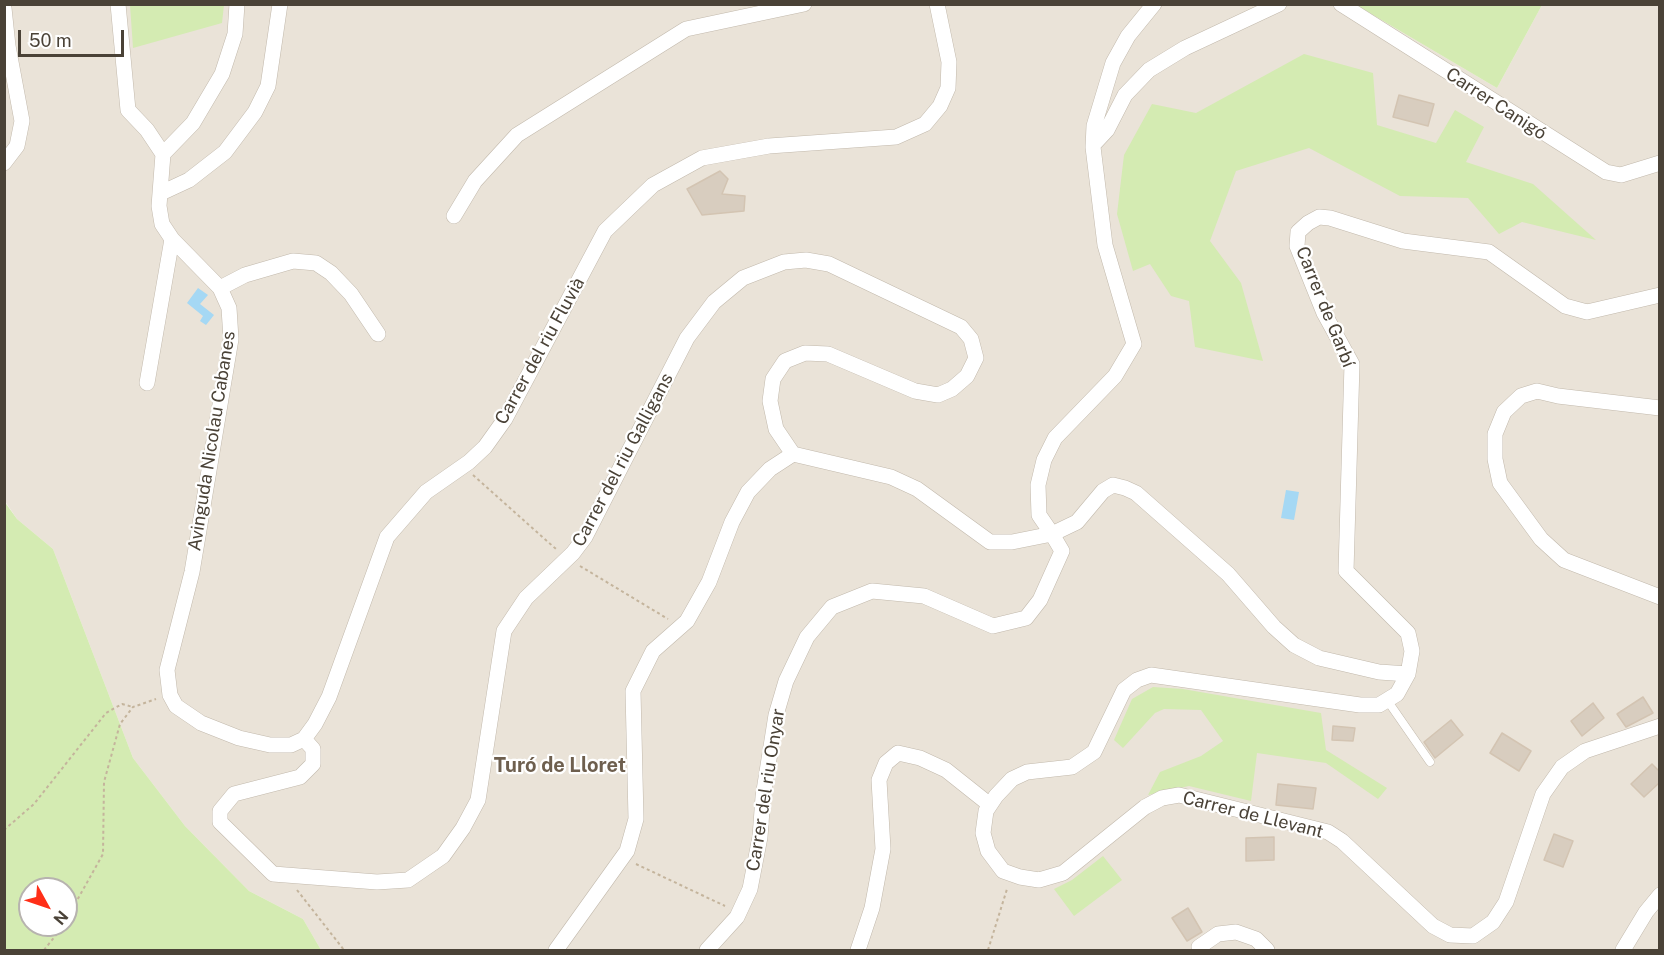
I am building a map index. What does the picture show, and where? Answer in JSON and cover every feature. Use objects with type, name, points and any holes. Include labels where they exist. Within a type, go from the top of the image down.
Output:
[{"type":"street","points":[[118,4],[128,110],[147,130],[163,154],[193,123],[222,74],[235,34],[237,4]]},
{"type":"street","points":[[161,192],[189,180],[225,152],[255,112],[270,78],[280,4]]},
{"type":"street","points":[[454,216],[475,181],[517,135],[686,29],[804,4]]},
{"type":"street","name":"Carrer del riu Fluvià","points":[[304,739],[329,697],[387,537],[426,492],[485,447],[504,419],[605,231],[653,185],[702,158],[769,146],[896,137],[925,124],[940,106],[948,88],[949,62],[937,4]]},
{"type":"street","points":[[1052,534],[1039,515],[1038,484],[1044,460],[1055,438],[1115,376],[1134,344],[1105,245],[1093,145],[1094,126],[1113,63],[1128,36],[1154,4]]},
{"type":"street","points":[[1093,145],[1107,130],[1125,95],[1149,70],[1185,48],[1279,4]]},
{"type":"street","name":"Carrer Canigó","points":[[1341,4],[1606,172],[1621,175],[1659,163]]},
{"type":"street","points":[[4,8],[8,46],[22,121],[17,146],[4,163]]},
{"type":"street","name":"Avinguda Nicolau Cabanes","points":[[163,154],[159,206],[162,224],[172,239],[220,288],[229,308],[231,339],[192,572],[167,670],[170,695]]},
{"type":"street","name":"Carrer de Garbí","points":[[1408,674],[1412,651],[1408,633],[1346,571],[1352,364],[1311,281],[1298,246],[1298,232],[1319,217],[1330,218],[1403,241],[1489,252],[1565,306],[1587,312],[1659,295]]},
{"type":"street","points":[[147,383],[172,239]]},
{"type":"street","name":"Carrer del riu Galligans","points":[[304,739],[313,749],[313,765],[300,777],[234,794],[220,811],[220,822],[273,874],[377,882],[408,880],[443,856],[463,828],[478,800],[504,631],[526,598],[585,537],[687,338],[714,302],[743,278],[784,262],[806,260],[829,264],[961,327],[972,339],[976,358],[967,376],[952,389],[938,395],[915,391],[828,354],[805,353],[785,361],[773,379],[770,401],[776,429],[793,454]]},
{"type":"street","points":[[220,288],[244,275],[293,261],[316,263],[331,273],[351,294],[378,334]]},
{"type":"street","points":[[1659,408],[1558,396],[1537,391],[1521,396],[1504,412],[1495,434],[1495,459],[1500,483],[1541,539],[1564,560],[1659,597]]},
{"type":"street","points":[[556,951],[627,851],[636,819],[633,691],[653,651],[687,621],[710,582],[732,522],[748,492],[770,469],[793,454],[891,477],[917,489],[962,525],[990,542],[1012,542],[1052,534],[1077,522],[1103,491],[1113,485],[1125,488],[1136,494],[1228,574],[1274,627],[1294,645],[1319,658],[1379,672],[1408,674],[1397,694],[1379,705],[1360,705],[1151,675],[1137,680],[1124,690],[1094,752],[1072,767],[1027,772],[1012,779],[990,805],[983,833],[988,851],[1003,871],[1011,875]]},
{"type":"street","name":"Carrer del riu Onyar","points":[[707,951],[738,913],[750,889],[776,715],[786,681],[807,637],[832,608],[872,591],[924,596],[993,626],[1017,622],[1026,618],[1040,600],[1062,551],[1052,534]]},
{"type":"street","points":[[170,695],[176,706],[201,723],[239,738],[270,745],[291,745],[304,739]]},
{"type":"street","name":"Carrer de Llevant","points":[[1011,875],[1039,880],[1063,873],[1145,807],[1162,798],[1179,795],[1328,832],[1342,841],[1433,926],[1450,935],[1473,936],[1493,922],[1506,902],[1543,794],[1562,767],[1585,751],[1659,726]]},
{"type":"street","points":[[858,951],[872,908],[884,849],[879,780],[886,763],[898,753],[920,758],[946,770],[990,805]]},
{"type":"street","points":[[1623,951],[1646,912],[1659,896]]},
{"type":"street","points":[[1199,946],[1218,934],[1236,933],[1256,939],[1267,951]]},
{"type":"lane","points":[[1387,700],[1430,762]]},
{"type":"path","points":[[462,466],[567,558],[681,626]]},
{"type":"path","points":[[4,830],[34,804],[105,713],[122,704],[133,707],[170,695]]},
{"type":"path","points":[[78,899],[103,854],[105,835],[103,794],[106,768],[120,724],[133,707]]},
{"type":"path","points":[[622,858],[738,913]]},
{"type":"path","points":[[283,874],[344,951]]},
{"type":"path","points":[[988,951],[1011,875]]},
{"type":"path","points":[[44,951],[54,937]]},
{"type":"shaded area","points":[[4,5],[1356,5],[1497,88],[1542,5],[1659,5],[1659,950],[321,950],[303,919],[249,891],[185,826],[133,758],[53,549],[17,519],[5,501]]},
{"type":"green space","points":[[130,4],[224,5],[222,23],[133,48]]},
{"type":"green space","points":[[1356,5],[1542,5],[1497,88]]},
{"type":"green space","points":[[1304,54],[1373,73],[1377,125],[1436,143],[1455,110],[1484,127],[1466,162],[1533,184],[1596,240],[1522,222],[1499,234],[1468,198],[1400,196],[1309,148],[1236,171],[1210,241],[1241,283],[1263,361],[1195,347],[1189,301],[1171,296],[1150,264],[1133,271],[1117,214],[1124,155],[1152,104],[1196,113]]},
{"type":"green space","points":[[4,501],[17,519],[53,549],[133,758],[185,826],[249,891],[303,919],[321,950],[5,950]]},
{"type":"green space","points":[[1153,687],[1183,689],[1321,713],[1326,750],[1387,788],[1378,799],[1326,763],[1257,753],[1251,801],[1189,786],[1148,795],[1160,772],[1201,756],[1223,741],[1201,710],[1164,709],[1155,713],[1123,748],[1114,740],[1132,699]]},
{"type":"green space","points":[[1103,856],[1122,880],[1074,916],[1054,889],[1072,880]]},
{"type":"water","points":[[198,288],[208,295],[200,304],[214,315],[206,325],[200,321],[203,316],[187,303]]},
{"type":"water","points":[[1286,490],[1299,492],[1294,520],[1281,518]]},
{"type":"building","points":[[1399,95],[1434,104],[1428,126],[1393,117]]},
{"type":"building","points":[[720,171],[728,179],[722,194],[745,196],[744,211],[702,215],[687,189]]},
{"type":"building","points":[[1643,697],[1653,713],[1626,727],[1617,714]]},
{"type":"building","points":[[1593,703],[1604,718],[1582,736],[1571,721]]},
{"type":"building","points":[[1451,720],[1463,735],[1435,758],[1424,742]]},
{"type":"building","points":[[1333,726],[1355,728],[1353,741],[1332,740]]},
{"type":"building","points":[[1502,733],[1531,751],[1519,771],[1490,753]]},
{"type":"building","points":[[1652,764],[1659,771],[1659,783],[1644,797],[1631,784]]},
{"type":"building","points":[[1278,784],[1316,788],[1313,809],[1276,805]]},
{"type":"building","points":[[1554,834],[1573,841],[1563,867],[1544,860]]},
{"type":"building","points":[[1274,837],[1274,860],[1246,861],[1246,838]]},
{"type":"building","points":[[1188,908],[1202,932],[1187,941],[1172,918]]},
{"type":"district","name":"Turó de Lloret","points":[[560,766]]}]
